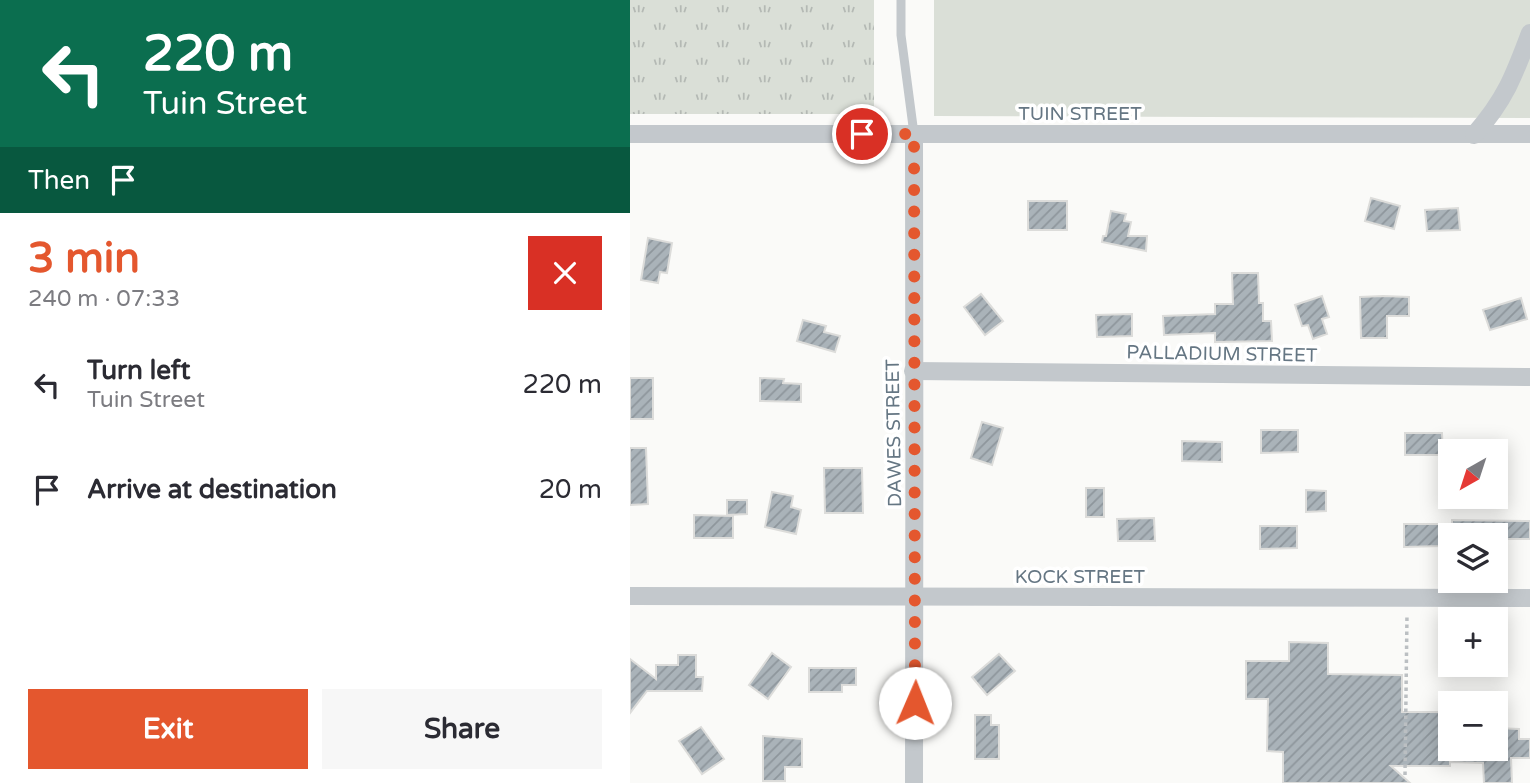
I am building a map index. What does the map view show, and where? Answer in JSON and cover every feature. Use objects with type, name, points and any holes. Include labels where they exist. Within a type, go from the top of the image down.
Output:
[{"type":"street","points":[[1474,135],[1495,111],[1505,94],[1530,33]]},
{"type":"street","name":"TUIN STREET","points":[[630,134],[1530,134]]},
{"type":"street","name":"DAWES STREET","points":[[914,134],[914,783]]},
{"type":"street","name":"PALLADIUM STREET","points":[[913,371],[1530,377]]},
{"type":"street","name":"KOCK STREET","points":[[630,596],[1530,597]]},
{"type":"lane","name":"DAWES STREET","points":[[901,0],[901,35],[914,134]]},
{"type":"path","points":[[1405,775],[1407,597]]},
{"type":"green space","points":[[630,0],[874,0],[874,114],[630,114]]},
{"type":"green space","points":[[934,0],[1530,0],[1530,118],[934,116]]},
{"type":"building","points":[[1371,198],[1400,206],[1394,229],[1365,221]]},
{"type":"building","points":[[1028,201],[1067,201],[1067,230],[1028,230]]},
{"type":"building","points":[[1458,208],[1460,230],[1427,231],[1425,210]]},
{"type":"building","points":[[1111,211],[1126,214],[1124,221],[1131,222],[1128,236],[1147,236],[1146,251],[1102,242],[1103,236],[1106,236]]},
{"type":"building","points":[[648,238],[672,243],[667,273],[660,272],[658,283],[641,280]]},
{"type":"building","points":[[1232,273],[1258,273],[1259,303],[1263,303],[1263,321],[1271,321],[1272,341],[1215,342],[1215,333],[1164,335],[1163,316],[1215,314],[1215,304],[1233,304]]},
{"type":"building","points":[[981,294],[1003,321],[985,335],[964,307]]},
{"type":"building","points":[[1322,296],[1329,317],[1322,319],[1327,334],[1313,339],[1308,325],[1302,326],[1295,305]]},
{"type":"building","points":[[1360,297],[1409,297],[1409,316],[1387,316],[1387,338],[1361,338]]},
{"type":"building","points":[[1521,298],[1527,319],[1490,330],[1483,310]]},
{"type":"building","points":[[1132,314],[1132,336],[1097,337],[1096,315]]},
{"type":"building","points":[[803,320],[826,326],[824,332],[840,336],[835,352],[797,341]]},
{"type":"building","points":[[630,378],[653,378],[653,419],[630,419]]},
{"type":"building","points":[[760,378],[784,379],[783,383],[801,384],[801,402],[760,401]]},
{"type":"building","points":[[982,422],[1003,428],[992,465],[971,458]]},
{"type":"building","points":[[1261,430],[1298,430],[1298,452],[1261,453]]},
{"type":"building","points":[[1405,433],[1442,433],[1442,439],[1438,439],[1438,455],[1405,455]]},
{"type":"building","points":[[1182,441],[1222,442],[1222,462],[1182,461]]},
{"type":"building","points":[[630,448],[646,448],[648,504],[630,505]]},
{"type":"building","points":[[824,468],[862,468],[863,513],[825,513]]},
{"type":"building","points":[[1086,488],[1104,488],[1104,517],[1086,517]]},
{"type":"building","points":[[1306,490],[1326,491],[1326,511],[1306,512]]},
{"type":"building","points":[[772,492],[793,496],[791,507],[801,510],[796,534],[765,527]]},
{"type":"building","points":[[727,500],[747,500],[747,514],[727,515]]},
{"type":"building","points":[[694,515],[733,516],[733,538],[694,538]]},
{"type":"building","points":[[1154,518],[1155,541],[1118,541],[1117,519]]},
{"type":"building","points":[[1452,520],[1530,521],[1530,539],[1508,539],[1508,523],[1452,523]]},
{"type":"building","points":[[1404,524],[1438,524],[1438,546],[1404,547]]},
{"type":"building","points":[[1260,526],[1297,526],[1297,548],[1260,549]]},
{"type":"building","points":[[1289,642],[1328,643],[1328,674],[1402,675],[1402,712],[1438,712],[1438,761],[1508,761],[1508,729],[1519,729],[1519,739],[1530,739],[1530,758],[1511,758],[1512,783],[1484,783],[1483,763],[1450,762],[1450,766],[1391,766],[1410,783],[1283,783],[1283,752],[1267,751],[1268,699],[1246,699],[1246,661],[1289,661]]},
{"type":"building","points":[[772,653],[791,667],[768,699],[749,685]]},
{"type":"building","points":[[999,654],[1015,671],[987,695],[972,677]]},
{"type":"building","points":[[678,655],[696,655],[696,677],[703,677],[702,691],[647,691],[630,713],[630,659],[656,679],[656,665],[678,665]]},
{"type":"building","points":[[809,668],[856,668],[856,685],[842,685],[842,692],[809,692]]},
{"type":"building","points":[[975,715],[991,715],[991,725],[999,725],[999,759],[975,759]]},
{"type":"building","points":[[701,727],[724,759],[702,774],[679,741]]},
{"type":"building","points":[[763,736],[802,739],[802,767],[785,767],[785,781],[763,781]]},
{"type":"route","points":[[862,134],[914,134],[915,703]]}]
